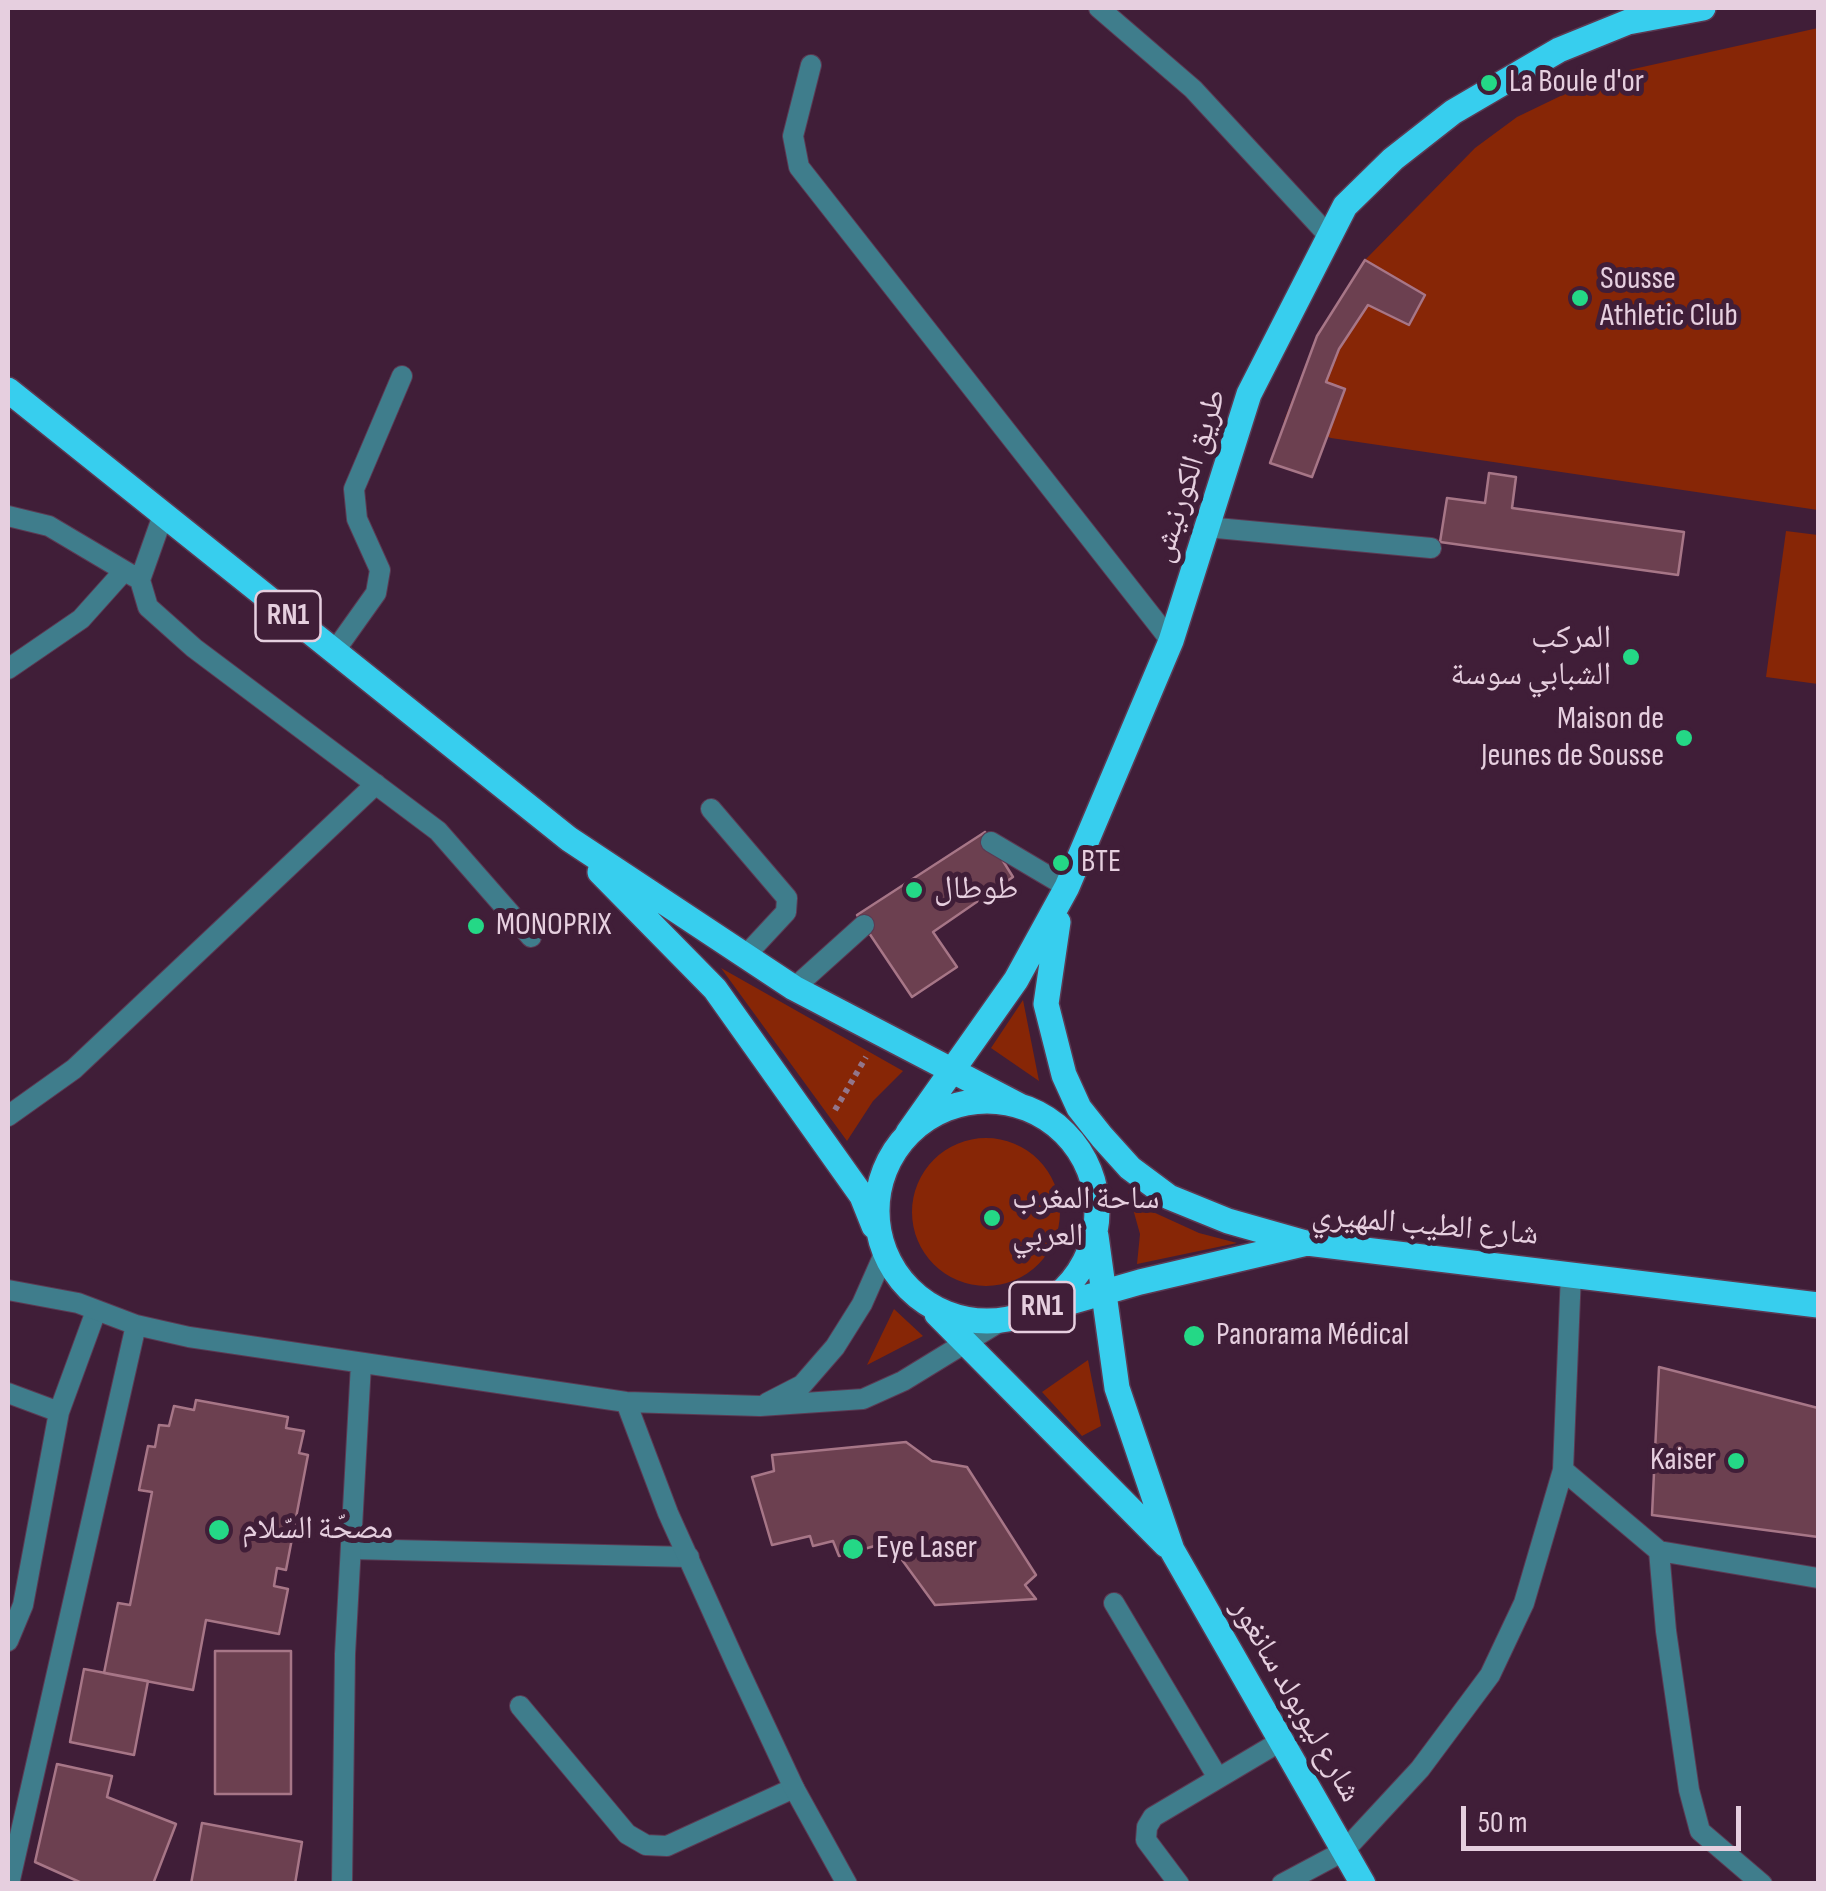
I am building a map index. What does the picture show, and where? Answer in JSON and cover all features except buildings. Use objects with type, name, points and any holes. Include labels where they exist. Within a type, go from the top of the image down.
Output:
[{"type":"main road","name":"طريق الكورنيش","points":[[908,1133],[1016,980],[1067,888],[1172,641],[1248,394],[1346,206],[1453,112],[1559,50],[1628,22],[1703,8]]},
{"type":"main road","name":"RN1","points":[[8,390],[162,518],[569,840],[794,988],[1045,1117],[1084,1156],[1099,1208],[1096,1236],[1082,1270],[1060,1295],[1032,1313],[1001,1322],[959,1319],[930,1306],[906,1287],[883,1248],[862,1196],[714,989],[569,840]]},
{"type":"main road","points":[[1067,888],[1053,939],[1046,1004],[1064,1075],[1080,1108],[1130,1168],[1169,1197],[1228,1221],[1307,1243]]},
{"type":"main road","name":"RN1","points":[[883,1248],[876,1214],[880,1184],[890,1157],[908,1133],[932,1115],[964,1102],[1020,1106]]},
{"type":"main road","name":"شارع ليوبولد سانغور","points":[[1096,1236],[1117,1388],[1172,1550],[1359,1882]]},
{"type":"main road","name":"شارع الطيب المهيري","points":[[1032,1313],[1307,1243],[1818,1305]]},
{"type":"main road","name":"شارع ليوبولد سانغور","points":[[930,1306],[1172,1550]]},
{"type":"street","points":[[1099,8],[1193,88],[1329,236]]},
{"type":"street","points":[[811,66],[794,136],[799,167],[1172,641]]},
{"type":"street","points":[[334,652],[376,593],[380,570],[357,519],[354,489],[402,376]]},
{"type":"street","points":[[10,514],[49,526],[132,576],[148,607],[194,648],[438,832],[531,937]]},
{"type":"street","points":[[8,669],[81,619],[132,576],[162,518]]},
{"type":"street","points":[[1206,527],[1431,548]]},
{"type":"street","points":[[8,1116],[74,1070],[376,784]]},
{"type":"street","points":[[711,809],[788,898],[786,912],[746,955]]},
{"type":"street","points":[[992,842],[1067,888]]},
{"type":"street","points":[[794,988],[864,925]]},
{"type":"street","points":[[760,1406],[802,1385],[835,1347],[862,1304],[883,1248]]},
{"type":"street","points":[[1282,1884],[1344,1852],[1420,1769],[1490,1675],[1524,1604],[1563,1470],[1571,1273]]},
{"type":"street","points":[[8,1290],[78,1303],[136,1325],[361,1364],[626,1402],[760,1406],[864,1399],[903,1382],[1001,1322]]},
{"type":"street","points":[[8,1641],[23,1606],[59,1412],[96,1311]]},
{"type":"street","points":[[8,1884],[136,1325]]},
{"type":"street","points":[[342,1884],[350,1549],[361,1364]]},
{"type":"street","points":[[8,1393],[59,1412]]},
{"type":"street","points":[[626,1402],[689,1557],[794,1788],[847,1884]]},
{"type":"street","points":[[1563,1470],[1659,1551],[1818,1578]]},
{"type":"street","points":[[350,1549],[689,1557]]},
{"type":"street","points":[[1659,1551],[1666,1632],[1689,1790],[1700,1831],[1762,1884]]},
{"type":"street","points":[[1114,1603],[1218,1778]]},
{"type":"street","points":[[520,1706],[627,1834],[646,1845],[667,1846],[794,1788]]},
{"type":"street","points":[[1179,1884],[1146,1840],[1146,1826],[1153,1817],[1281,1741]]},
{"type":"path","points":[[818,1138],[880,1034]]},
{"type":"shaded area","name":"Sousse Athletic Club","points":[[1818,28],[1818,510],[1331,438],[1284,421],[1317,336],[1365,260],[1475,148],[1517,117],[1602,76]]},
{"type":"shaded area","points":[[1786,531],[1818,535],[1818,684],[1766,677]]},
{"type":"shaded area","points":[[721,968],[903,1071],[873,1101],[847,1141]]},
{"type":"shaded area","points":[[1023,1000],[1039,1081],[991,1048]]},
{"type":"shaded area","points":[[986,1138],[1014,1144],[1038,1160],[1054,1184],[1060,1212],[1054,1240],[1038,1264],[1014,1280],[986,1286],[958,1280],[934,1264],[918,1240],[912,1212],[918,1184],[934,1160],[958,1144]]},
{"type":"shaded area","points":[[1128,1191],[1153,1212],[1199,1233],[1237,1243],[1137,1264],[1140,1234]]},
{"type":"shaded area","points":[[894,1309],[923,1336],[867,1365]]},
{"type":"shaded area","points":[[1088,1360],[1101,1426],[1082,1436],[1042,1392]]},
{"type":"place","name":"La Boule d'or","points":[[1489,83]]},
{"type":"place","name":"Sousse Athletic Club","points":[[1580,298]]},
{"type":"place","name":"المركب الشبابي سوسة","points":[[1631,657]]},
{"type":"place","name":"Maison de Jeunes de Sousse","points":[[1684,738]]},
{"type":"place","name":"BTE","points":[[1061,863]]},
{"type":"place","name":"طوطال","points":[[914,890]]},
{"type":"place","name":"MONOPRIX","points":[[476,926]]},
{"type":"place","name":"ساحة المغرب العربي","points":[[992,1218]]},
{"type":"place","name":"Panorama Médical","points":[[1194,1336]]},
{"type":"place","name":"Kaiser","points":[[1736,1461]]},
{"type":"place","name":"مصحّة السّلام","points":[[219,1530]]},
{"type":"place","name":"Eye Laser","points":[[853,1549]]}]
